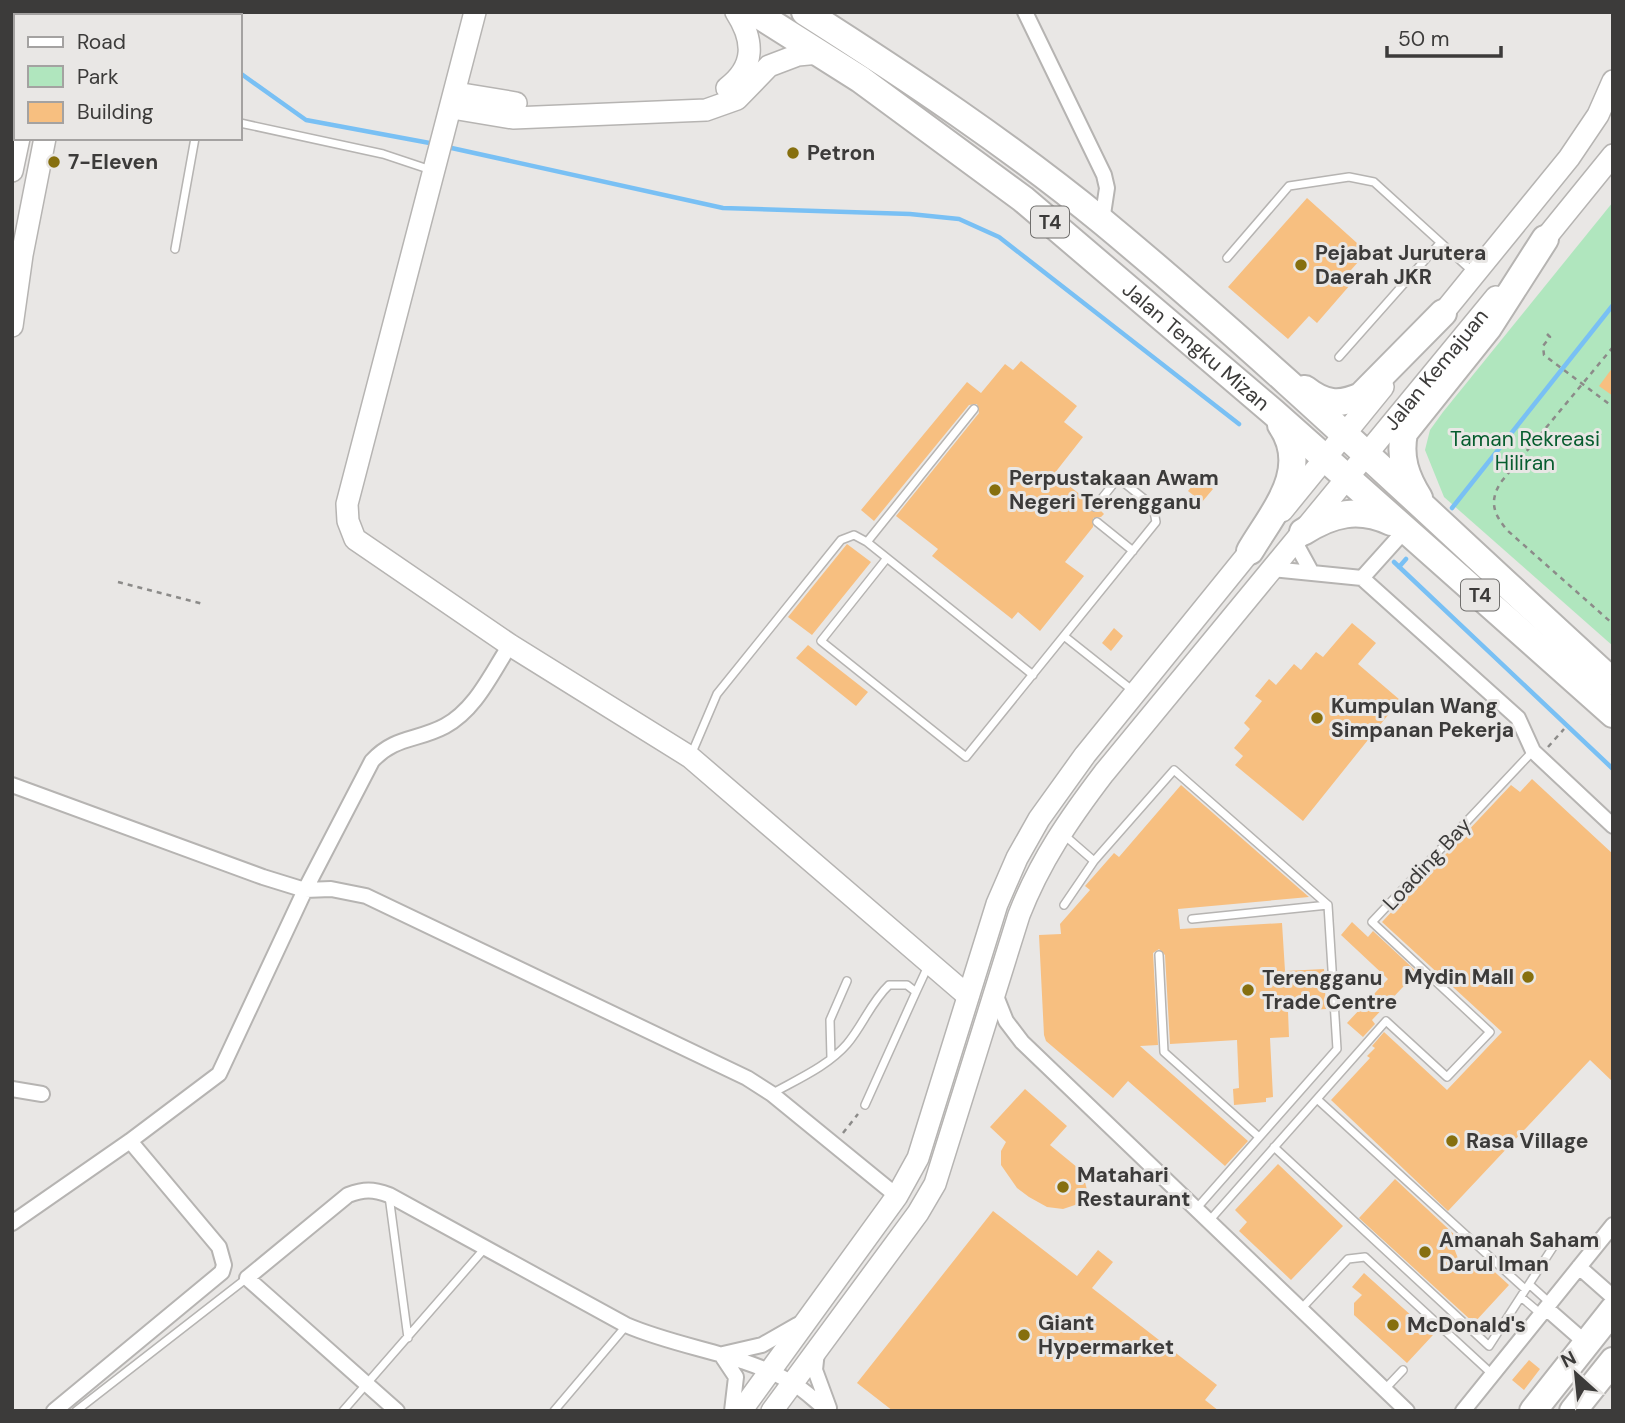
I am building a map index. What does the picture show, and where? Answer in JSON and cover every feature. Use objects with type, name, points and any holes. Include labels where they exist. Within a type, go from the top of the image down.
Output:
[{"type":"highway","name":"Jalan Tengku Mizan","points":[[754,12],[860,79],[1023,199],[1273,412],[1613,714]]},
{"type":"highway","name":"Jalan Tengku Mizan","points":[[805,12],[932,96],[1102,221],[1218,321],[1613,682]]},
{"type":"highway","points":[[1433,519],[1402,464],[1404,433],[1488,328],[1545,239]]},
{"type":"highway","points":[[1218,321],[1316,398],[1332,403],[1346,402],[1361,396],[1443,313]]},
{"type":"highway","points":[[1250,551],[1290,483],[1294,470],[1291,438],[1273,412]]},
{"type":"highway","points":[[1299,537],[1333,515],[1354,512],[1375,515],[1405,529]]},
{"type":"highway","points":[[1534,1411],[1613,1310]]},
{"type":"highway","points":[[1578,1410],[1613,1361]]},
{"type":"main road","points":[[475,12],[445,136],[347,504],[348,521],[355,539],[510,645],[690,757],[968,996]]},
{"type":"main road","points":[[454,100],[515,103],[709,97],[734,83],[750,58],[747,30],[736,12]]},
{"type":"main road","points":[[454,100],[513,118],[706,110],[737,99],[769,66],[799,55],[819,52]]},
{"type":"main road","name":"Jalan Kemajuan","points":[[741,1411],[897,1196],[918,1158],[997,904],[1017,858],[1047,808],[1136,693],[1585,136],[1613,81]]},
{"type":"main road","points":[[12,171],[19,140]]},
{"type":"main road","points":[[12,326],[22,255],[45,140]]},
{"type":"main road","name":"Jalan Kemajuan","points":[[772,1411],[918,1213],[935,1184],[996,996],[1019,915],[1036,872],[1060,831],[1104,773],[1346,477],[1613,155]]},
{"type":"street","points":[[1025,12],[1104,175],[1107,188],[1102,221]]},
{"type":"street","points":[[1362,579],[1405,529]]},
{"type":"street","points":[[1299,537],[1312,573]]},
{"type":"street","points":[[1272,569],[1362,579],[1518,718],[1536,754],[1613,826]]},
{"type":"street","points":[[12,1223],[130,1141],[219,1074],[305,890],[372,761],[384,747],[434,730],[464,713],[510,645]]},
{"type":"street","points":[[12,785],[305,890],[331,889],[366,896],[747,1078],[772,1094],[897,1196]]},
{"type":"street","points":[[996,996],[1006,1021],[1021,1042],[1407,1411]]},
{"type":"street","points":[[12,1089],[42,1094]]},
{"type":"street","points":[[54,1411],[222,1272],[224,1265],[219,1247],[130,1141]]},
{"type":"street","points":[[397,1411],[247,1278],[348,1195],[375,1189],[626,1325],[665,1342],[721,1354],[771,1371],[793,1382],[829,1411]]},
{"type":"street","points":[[1464,1411],[1613,1225]]},
{"type":"street","points":[[1579,1267],[1613,1297]]},
{"type":"street","points":[[1546,1308],[1587,1343]]},
{"type":"street","points":[[721,1354],[762,1345],[811,1315]]},
{"type":"street","points":[[817,1349],[815,1370],[829,1411]]},
{"type":"street","points":[[721,1354],[736,1377],[732,1411]]},
{"type":"lane","points":[[242,123],[383,154],[436,169]]},
{"type":"lane","points":[[175,249],[195,140]]},
{"type":"lane","points":[[1227,258],[1289,186],[1349,177],[1374,182],[1475,274]]},
{"type":"lane","points":[[1339,357],[1440,243]]},
{"type":"lane","points":[[867,542],[974,410]]},
{"type":"lane","points":[[887,558],[821,641],[967,758],[1156,522],[1153,506],[1118,478],[1095,507]]},
{"type":"lane","points":[[1097,522],[1133,551]]},
{"type":"lane","points":[[690,757],[717,694],[841,540],[854,535],[867,542],[1033,675]]},
{"type":"lane","points":[[1064,636],[1136,693]]},
{"type":"lane","name":"Loading Bay","points":[[1317,1099],[1386,1021],[1447,1077],[1490,1032],[1372,922],[1536,754]]},
{"type":"lane","points":[[1064,905],[1094,861],[1174,770],[1328,905],[1337,1049],[1196,1209]]},
{"type":"lane","points":[[1060,831],[1094,861]]},
{"type":"lane","points":[[1192,919],[1328,905]]},
{"type":"lane","points":[[1160,955],[1164,1052],[1259,1137]]},
{"type":"lane","points":[[865,1105],[930,963]]},
{"type":"lane","points":[[831,1058],[830,1020],[847,981]]},
{"type":"lane","points":[[772,1094],[831,1058],[847,1044],[889,985],[907,985],[916,992]]},
{"type":"lane","points":[[1209,1222],[1317,1099],[1546,1308]]},
{"type":"lane","points":[[1274,1147],[1489,1346],[1553,1247]]},
{"type":"lane","points":[[388,1195],[408,1338]]},
{"type":"lane","points":[[343,1411],[485,1248]]},
{"type":"lane","points":[[1301,1309],[1348,1259],[1366,1257],[1492,1375]]},
{"type":"lane","points":[[76,1411],[247,1278]]},
{"type":"lane","points":[[1525,1290],[1546,1308]]},
{"type":"lane","points":[[554,1411],[626,1325]]},
{"type":"lane","points":[[1385,1389],[1403,1370]]},
{"type":"path","points":[[1547,334],[1550,337],[1543,346],[1544,355],[1613,407]]},
{"type":"path","points":[[1613,347],[1501,482],[1494,493],[1492,505],[1497,520],[1508,531],[1613,624]]},
{"type":"path","points":[[118,582],[203,604]]},
{"type":"path","points":[[1536,754],[1564,729]]},
{"type":"path","points":[[836,1145],[865,1105]]},
{"type":"green space","name":"Taman Rekreasi Hiliran","points":[[1613,202],[1613,646],[1444,497],[1425,450],[1430,430],[1443,412]]},
{"type":"building","name":"Pejabat Jurutera Daerah JKR","points":[[1307,198],[1367,252],[1343,279],[1350,285],[1317,323],[1309,316],[1288,339],[1228,287]]},
{"type":"building","name":"Perpustakaan Awam Negeri Terengganu","points":[[1021,361],[1077,406],[1064,422],[1083,437],[1054,474],[1091,503],[1091,511],[1100,510],[1104,514],[1093,518],[1093,527],[1065,562],[1084,576],[1040,631],[1018,612],[1012,619],[932,556],[938,549],[896,516],[979,413],[977,404],[969,405],[874,521],[861,510],[967,382],[981,393],[1005,364],[1013,370]]},
{"type":"building","points":[[1613,367],[1613,396],[1599,386]]},
{"type":"building","points":[[1199,477],[1213,489],[1202,502],[1188,491]]},
{"type":"building","points":[[847,544],[871,562],[812,635],[788,617]]},
{"type":"building","name":"Kumpulan Wang Simpanan Pekerja","points":[[1352,623],[1376,643],[1358,664],[1400,700],[1303,821],[1235,765],[1243,756],[1234,748],[1250,729],[1244,723],[1262,701],[1255,696],[1269,679],[1276,685],[1294,664],[1301,670],[1316,652],[1323,657]]},
{"type":"building","points":[[1114,628],[1123,636],[1111,651],[1102,643]]},
{"type":"building","points":[[808,645],[868,692],[856,706],[796,658]]},
{"type":"building","name":"Mydin Mall","points":[[1532,779],[1613,854],[1613,1082],[1590,1060],[1448,1211],[1331,1100],[1370,1058],[1367,1056],[1375,1048],[1372,1046],[1384,1032],[1447,1090],[1502,1032],[1382,922],[1511,785],[1520,792]]},
{"type":"building","name":"Terengganu Trade Centre","points":[[1181,785],[1309,897],[1178,909],[1180,929],[1282,923],[1285,971],[1324,969],[1326,1009],[1288,1011],[1289,1037],[1270,1038],[1273,1097],[1266,1098],[1266,1102],[1234,1105],[1233,1089],[1239,1088],[1237,1040],[1170,1044],[1165,955],[1159,949],[1153,953],[1158,1045],[1140,1046],[1248,1141],[1225,1166],[1128,1081],[1113,1098],[1046,1041],[1044,1035],[1039,935],[1061,934],[1060,924],[1090,890],[1085,886],[1114,853],[1119,857]]},
{"type":"building","points":[[1352,922],[1368,937],[1373,931],[1417,972],[1372,1020],[1375,1024],[1363,1037],[1347,1023],[1388,979],[1341,935]]},
{"type":"building","points":[[1025,1089],[1067,1126],[1050,1145],[1078,1168],[1084,1178],[1087,1190],[1083,1199],[1075,1205],[1063,1209],[1047,1207],[1017,1188],[1001,1165],[1001,1151],[1006,1142],[990,1127]]},
{"type":"building","points":[[1278,1164],[1343,1226],[1291,1280],[1239,1231],[1247,1222],[1235,1210]]},
{"type":"building","name":"Amanah Saham Darul Iman","points":[[1395,1179],[1457,1237],[1454,1248],[1459,1261],[1472,1267],[1486,1264],[1509,1285],[1474,1323],[1359,1218]]},
{"type":"building","name":"Giant Hypermarket","points":[[993,1211],[1077,1276],[1098,1250],[1113,1262],[1092,1288],[1217,1385],[1205,1400],[1219,1411],[893,1411],[857,1383]]},
{"type":"building","name":"McDonald's","points":[[1364,1273],[1433,1335],[1407,1363],[1354,1315],[1354,1303],[1362,1295],[1352,1287]]},
{"type":"building","points":[[1529,1360],[1540,1369],[1524,1390],[1512,1380]]},
{"type":"waterway","points":[[242,74],[306,120],[435,144]]},
{"type":"waterway","points":[[447,147],[723,208],[910,214],[959,219],[999,237],[1239,424]]},
{"type":"waterway","points":[[1452,508],[1613,305]]},
{"type":"waterway","points":[[1399,567],[1406,559]]},
{"type":"waterway","points":[[1394,562],[1613,769]]},
{"type":"place","name":"Petron","points":[[793,153]]},
{"type":"place","name":"7-Eleven","points":[[54,162]]},
{"type":"place","name":"Pejabat Jurutera Daerah JKR","points":[[1301,265]]},
{"type":"place","name":"Perpustakaan Awam Negeri Terengganu","points":[[995,490]]},
{"type":"place","name":"Kumpulan Wang Simpanan Pekerja","points":[[1317,718]]},
{"type":"place","name":"Mydin Mall","points":[[1528,977]]},
{"type":"place","name":"Terengganu Trade Centre","points":[[1248,990]]},
{"type":"place","name":"Rasa Village","points":[[1452,1141]]},
{"type":"place","name":"Matahari Restaurant","points":[[1063,1187]]},
{"type":"place","name":"Amanah Saham Darul Iman","points":[[1425,1252]]},
{"type":"place","name":"McDonald's","points":[[1393,1325]]},
{"type":"place","name":"Giant Hypermarket","points":[[1024,1335]]}]
